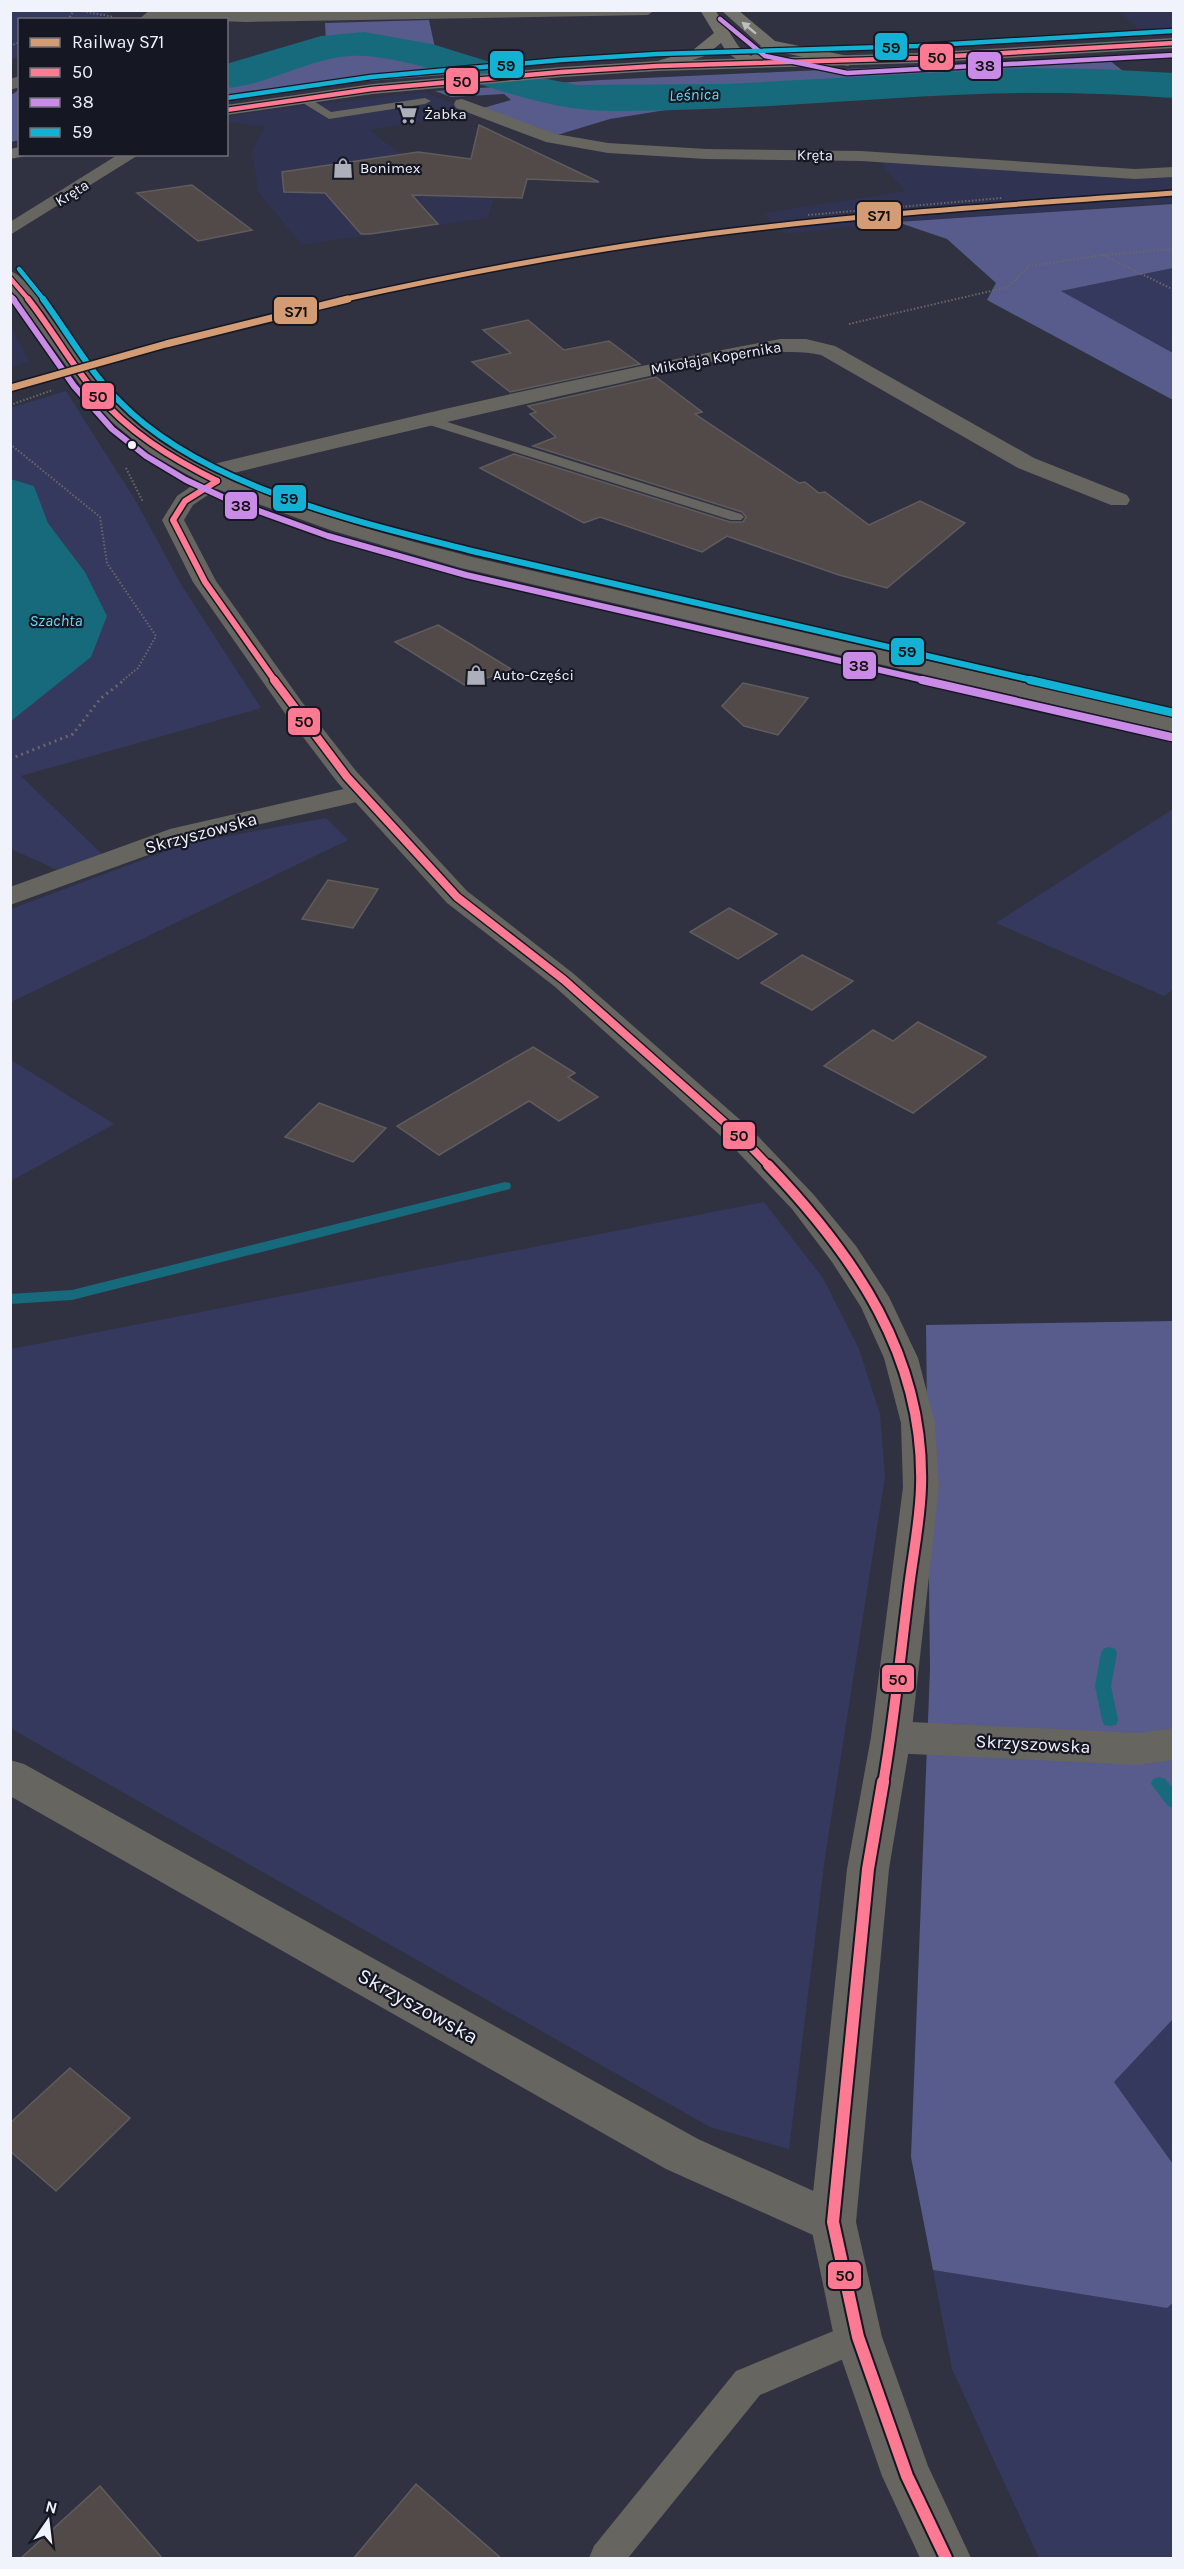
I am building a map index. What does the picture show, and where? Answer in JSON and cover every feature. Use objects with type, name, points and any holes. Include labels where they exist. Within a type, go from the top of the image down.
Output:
[{"type":"main road","points":[[707,10],[733,50],[751,63]]},
{"type":"main road","points":[[728,10],[770,45],[848,61]]},
{"type":"main road","points":[[657,66],[699,53],[722,34]]},
{"type":"main road","points":[[228,110],[458,81],[562,72],[657,66],[848,61],[1173,43]]},
{"type":"main road","points":[[751,63],[764,54],[770,45]]},
{"type":"street","points":[[155,15],[246,17],[648,10]]},
{"type":"street","name":"Kręta","points":[[494,98],[462,104],[552,138],[609,148],[706,154],[861,156],[1135,174],[1173,172]]},
{"type":"street","name":"Kręta","points":[[10,230],[129,156]]},
{"type":"street","points":[[10,277],[25,293],[110,411],[153,446],[210,478],[350,530],[469,563],[1173,725]]},
{"type":"street","name":"Mikołaja Kopernika","points":[[210,478],[425,419],[678,364],[780,345],[806,345],[828,350],[918,399],[1026,463],[1119,500]]},
{"type":"street","points":[[210,478],[177,507],[173,520],[205,582],[293,707],[361,793],[458,897],[564,980],[743,1139],[803,1202],[844,1254],[877,1305],[901,1358],[918,1423],[921,1487],[891,1737],[868,1869],[848,2050],[833,2223],[858,2337],[907,2476],[946,2559]]},
{"type":"street","name":"Skrzyszowska","points":[[10,897],[179,835],[361,793]]},
{"type":"street","name":"Skrzyszowska","points":[[891,1737],[1138,1749],[1173,1744]]},
{"type":"street","name":"Skrzyszowska","points":[[10,1776],[682,2154],[833,2223]]},
{"type":"lane","points":[[302,99],[329,116],[425,101]]},
{"type":"lane","points":[[425,419],[736,517]]},
{"type":"lane","points":[[606,2559],[748,2383],[858,2337]]},
{"type":"path","points":[[75,10],[116,18]]},
{"type":"path","points":[[808,214],[1002,198]]},
{"type":"path","points":[[806,345],[803,335],[1008,287],[1029,266],[1103,255],[1173,249]]},
{"type":"path","points":[[1103,255],[1173,290]]},
{"type":"path","points":[[10,405],[60,388]]},
{"type":"path","points":[[10,444],[100,517],[107,563],[156,636],[138,668],[100,699],[73,734],[10,759]]},
{"type":"path","points":[[133,462],[126,467],[144,504]]},
{"type":"shaded area","points":[[11,10],[114,10],[97,18],[18,18],[18,56],[11,60]]},
{"type":"shaded area","points":[[1119,11],[1173,11],[1173,33],[1145,35]]},
{"type":"shaded area","points":[[429,20],[435,48],[508,70],[330,84],[228,101],[228,73],[238,73],[326,41],[325,23]]},
{"type":"shaded area","points":[[1105,57],[1132,78],[1143,94],[987,92],[722,101],[610,119],[557,135],[483,108],[511,100],[504,94],[451,97],[435,91],[601,80]]},
{"type":"shaded area","points":[[18,91],[18,140],[11,142],[11,95]]},
{"type":"shaded area","points":[[425,92],[475,113],[369,130],[420,168],[505,163],[488,218],[302,245],[258,192],[252,151],[265,127],[228,122],[228,117]]},
{"type":"shaded area","points":[[884,161],[1013,168],[1131,179],[1173,176],[1173,203],[893,222],[786,234],[763,213],[905,191],[884,168]]},
{"type":"shaded area","points":[[1173,204],[1173,268],[1061,291],[1173,353],[1173,400],[987,300],[996,283],[947,239],[897,222]]},
{"type":"shaded area","points":[[1173,268],[1173,353],[1060,291]]},
{"type":"shaded area","points":[[11,328],[30,361],[10,368]]},
{"type":"shaded area","points":[[66,391],[137,503],[182,586],[261,708],[21,776],[103,855],[62,872],[11,849],[11,721],[85,572],[48,523],[34,486],[11,479],[10,408]]},
{"type":"shaded area","points":[[1173,809],[1174,989],[1164,996],[996,923]]},
{"type":"shaded area","points":[[326,818],[348,840],[11,1002],[11,909],[185,844]]},
{"type":"shaded area","points":[[11,1060],[114,1124],[11,1181]]},
{"type":"shaded area","points":[[764,1202],[823,1278],[859,1349],[880,1414],[885,1477],[825,1857],[789,2149],[710,2127],[10,1728],[11,1349]]},
{"type":"shaded area","points":[[1173,1321],[1173,2019],[1114,2082],[1173,2164],[1174,2302],[1167,2308],[933,2270],[911,2157],[930,1669],[926,1325]]},
{"type":"shaded area","points":[[1173,2019],[1173,2164],[1114,2082]]},
{"type":"shaded area","points":[[933,2270],[1167,2308],[1173,2302],[1173,2558],[1039,2558],[952,2369]]},
{"type":"water","name":"Szachta","points":[[11,479],[34,486],[48,523],[85,572],[107,616],[91,657],[11,721]]},
{"type":"building","points":[[479,125],[599,182],[527,179],[522,198],[412,195],[438,224],[370,234],[361,234],[325,193],[284,192],[282,172],[418,152],[471,159]]},
{"type":"building","points":[[192,185],[252,230],[198,241],[137,193]]},
{"type":"building","points":[[528,320],[564,350],[609,341],[640,364],[510,392],[472,362],[511,353],[483,330]]},
{"type":"building","points":[[656,377],[702,412],[695,414],[799,483],[805,482],[819,493],[825,492],[869,525],[920,501],[965,523],[887,588],[839,575],[727,536],[702,552],[600,517],[584,523],[480,468],[514,454],[730,522],[743,522],[746,517],[742,512],[533,446],[556,437],[530,414],[536,412],[528,406]]},
{"type":"building","points":[[438,625],[511,669],[466,686],[395,642]]},
{"type":"building","points":[[743,683],[808,698],[778,735],[744,726],[722,706]]},
{"type":"building","points":[[328,880],[378,889],[353,928],[302,919]]},
{"type":"building","points":[[729,908],[777,934],[738,959],[690,932]]},
{"type":"building","points":[[802,955],[853,981],[812,1010],[761,983]]},
{"type":"building","points":[[918,1022],[986,1057],[913,1113],[824,1066],[873,1030],[893,1041]]},
{"type":"building","points":[[533,1047],[575,1073],[568,1077],[598,1097],[559,1121],[529,1101],[439,1155],[397,1126]]},
{"type":"building","points":[[319,1103],[386,1128],[353,1162],[285,1137]]},
{"type":"building","points":[[70,2068],[130,2118],[56,2191],[10,2151],[10,2123]]},
{"type":"building","points":[[416,2484],[502,2559],[353,2559]]},
{"type":"building","points":[[100,2486],[163,2559],[20,2559]]},
{"type":"waterway","name":"Leśnica","points":[[228,76],[247,73],[321,48],[364,44],[418,53],[523,86],[577,98],[651,99],[726,96],[1025,80],[1099,81],[1174,86]]},
{"type":"waterway","points":[[10,1299],[72,1295],[505,1186]]},
{"type":"waterway","points":[[1109,1653],[1103,1686],[1110,1720]]},
{"type":"waterway","points":[[1159,1784],[1174,1801]]},
{"type":"rail line","name":"S71","points":[[10,388],[244,323],[323,304],[481,270],[561,256],[707,234],[840,219],[1174,193]]},
{"type":"transit line","name":"38","points":[[720,19],[765,56],[847,73],[1174,55]]},
{"type":"transit line","name":"59","points":[[228,98],[371,77],[561,60],[657,54],[918,46],[1173,31]]},
{"type":"transit line","name":"50","points":[[228,110],[372,89],[562,72],[657,66],[919,58],[1174,43]]},
{"type":"transit line","name":"59","points":[[19,269],[33,285],[93,371],[120,403],[153,431],[193,456],[285,497],[472,551],[1174,713]]},
{"type":"transit line","name":"50","points":[[10,278],[38,313],[81,375],[110,409],[159,449],[217,481]]},
{"type":"transit line","name":"38","points":[[10,295],[74,386],[112,429],[146,456],[186,480],[279,520],[377,551],[466,575],[1171,737]]},
{"type":"transit line","name":"50","points":[[217,481],[185,501],[173,520],[205,582],[293,707],[347,777],[457,897],[564,980],[743,1139],[803,1202],[844,1254],[877,1305],[901,1358],[918,1423],[921,1487],[891,1737],[868,1869],[833,2222],[858,2337],[907,2476],[946,2558]]},
{"type":"place","name":"Żabka","points":[[407,114]]},
{"type":"place","name":"Bonimex","points":[[343,168]]},
{"type":"place","name":"Auto-Części","points":[[476,675]]}]
